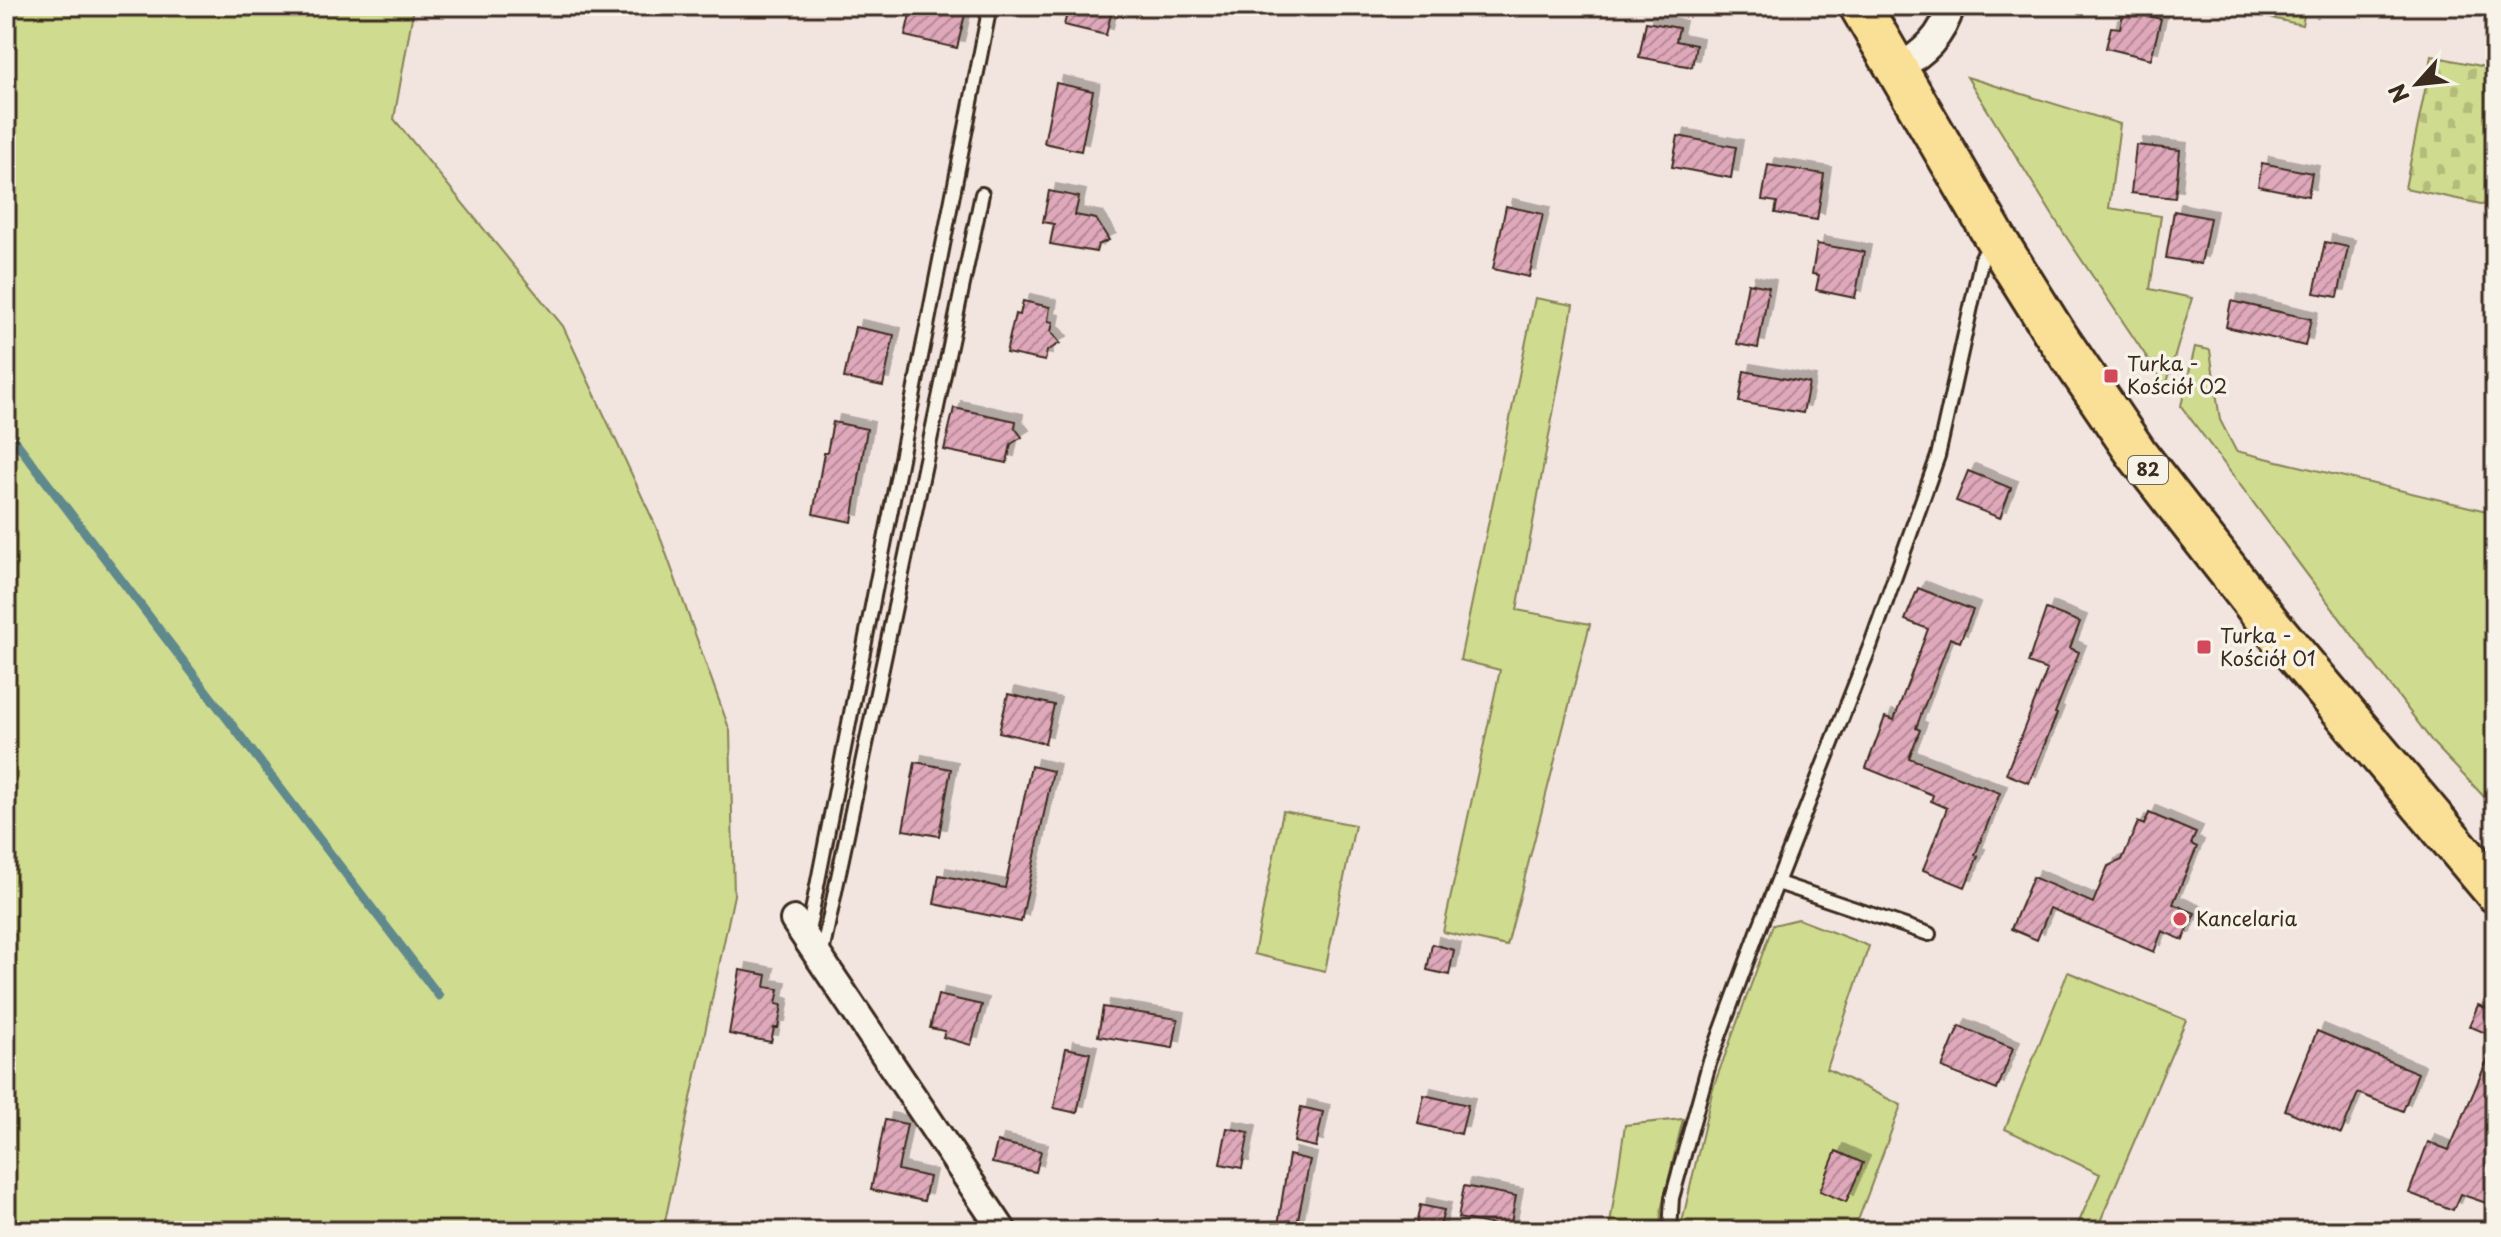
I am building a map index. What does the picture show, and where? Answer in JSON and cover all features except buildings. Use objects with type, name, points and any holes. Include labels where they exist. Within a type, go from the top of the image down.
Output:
[{"type":"main road","name":"82","points":[[1860,6],[1997,241],[2083,377],[2162,488],[2355,727],[2495,892]]},
{"type":"street","points":[[1897,69],[1921,55],[1934,42],[1945,25],[1951,6]]},
{"type":"street","points":[[807,940],[1003,1231]]},
{"type":"lane","points":[[807,940],[988,16]]},
{"type":"lane","points":[[807,940],[982,194]]},
{"type":"lane","points":[[1670,1231],[1672,1198],[1709,1064],[1871,644],[1938,456],[1982,257],[1997,241]]},
{"type":"lane","points":[[1778,883],[1929,934]]},
{"type":"green space","points":[[6,6],[414,6],[394,119],[563,326],[658,531],[730,731],[734,895],[663,1231],[6,1231]]},
{"type":"green space","points":[[2219,6],[2306,6],[2302,25]]},
{"type":"green space","points":[[2432,56],[2495,69],[2495,207],[2405,188]]},
{"type":"green space","points":[[1967,77],[2120,124],[2109,208],[2161,216],[2150,289],[2192,298],[2166,386],[2063,232]]},
{"type":"green space","points":[[1535,298],[1573,305],[1517,610],[1590,624],[1507,946],[1443,932],[1500,670],[1460,660]]},
{"type":"green space","points":[[2195,347],[2210,350],[2220,420],[2236,451],[2495,513],[2495,793],[2488,801],[2434,744],[2181,406]]},
{"type":"green space","points":[[1283,811],[1355,825],[1325,971],[1254,954]]},
{"type":"green space","points":[[1798,919],[1869,946],[1827,1069],[1901,1105],[1854,1231],[1680,1231],[1713,1088],[1773,925]]},
{"type":"green space","points":[[2068,972],[2186,1020],[2096,1231],[2075,1231],[2100,1174],[2005,1129]]},
{"type":"green space","points":[[1683,1119],[1661,1211],[1660,1231],[1609,1231],[1625,1125]]},
{"type":"waterway","points":[[6,429],[439,996]]},
{"type":"place","name":"Turka - Kościół 02","points":[[2111,376]]},
{"type":"place","name":"Turka - Kościół 01","points":[[2204,647]]},
{"type":"place","name":"Kancelaria","points":[[2180,919]]}]
